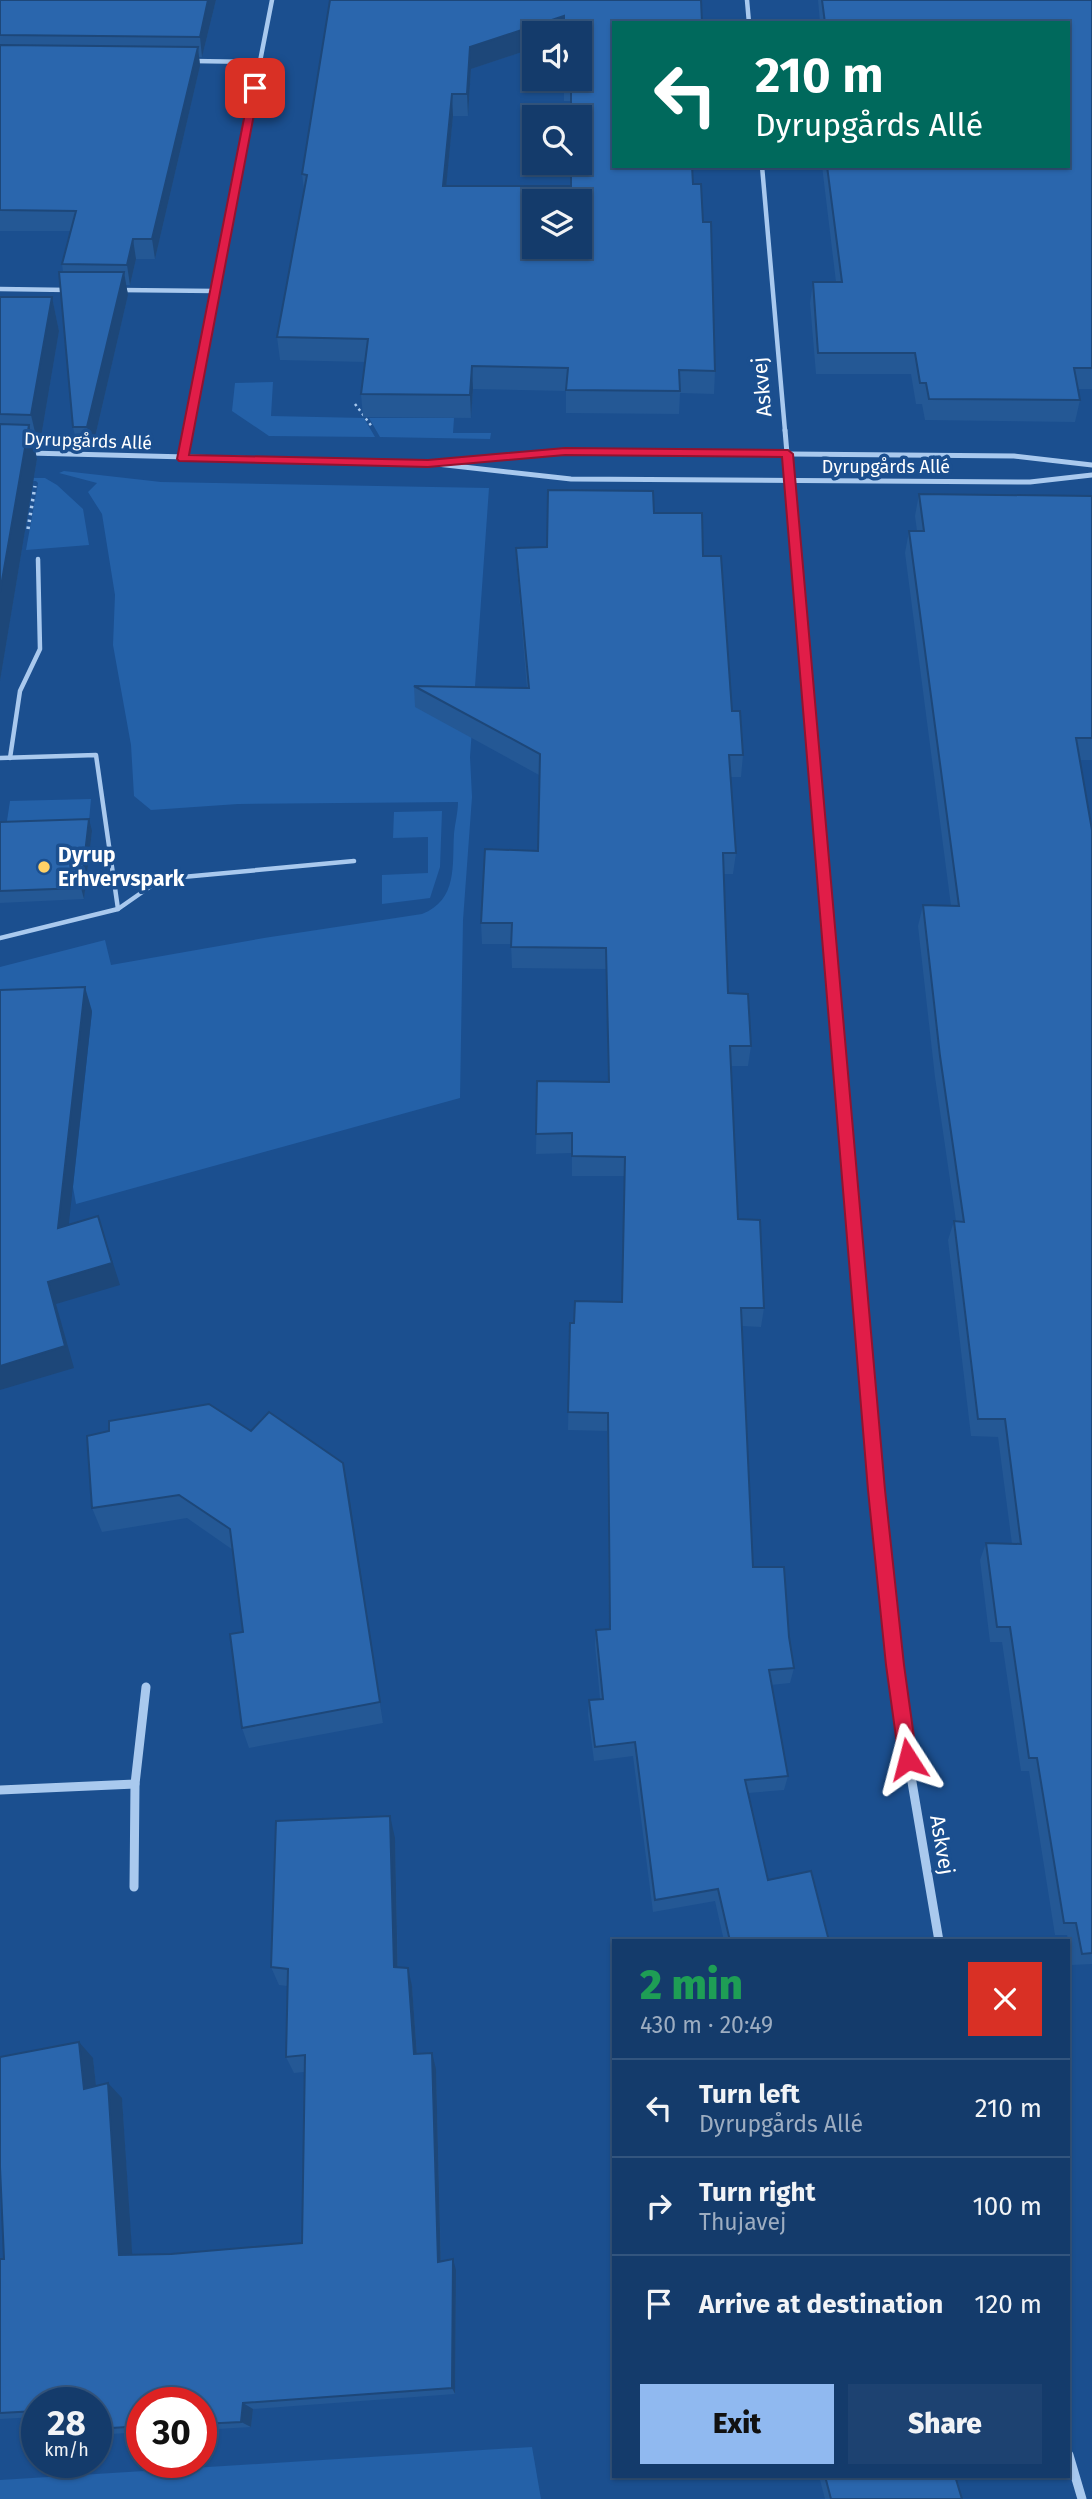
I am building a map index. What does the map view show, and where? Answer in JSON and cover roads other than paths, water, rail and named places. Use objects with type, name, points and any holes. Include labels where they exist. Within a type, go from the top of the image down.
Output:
[{"type":"street","points":[[183,459],[272,0]]},
{"type":"street","points":[[747,0],[749,21]]},
{"type":"street","points":[[182,61],[260,62]]},
{"type":"street","name":"Askvej","points":[[762,168],[876,1490],[904,1735],[939,1939]]},
{"type":"street","points":[[0,289],[79,290]]},
{"type":"street","points":[[107,290],[215,291]]},
{"type":"street","name":"Dyrupgårds Allé","points":[[428,463],[565,452],[1014,456],[1092,464]]},
{"type":"street","name":"Dyrupgårds Allé","points":[[23,453],[428,463],[571,479],[1030,482],[1092,475]]},
{"type":"street","points":[[134,1887],[135,1784],[146,1687]]},
{"type":"street","points":[[0,1790],[135,1784]]},
{"type":"street","points":[[1070,2458],[1082,2499]]},
{"type":"lane","points":[[10,758],[20,691],[40,649],[38,559]]},
{"type":"lane","points":[[0,758],[96,755],[118,909]]},
{"type":"lane","points":[[0,938],[118,909],[161,879],[354,861]]},
{"type":"place","name":"Dyrup Erhvervspark","points":[[44,867]]}]
